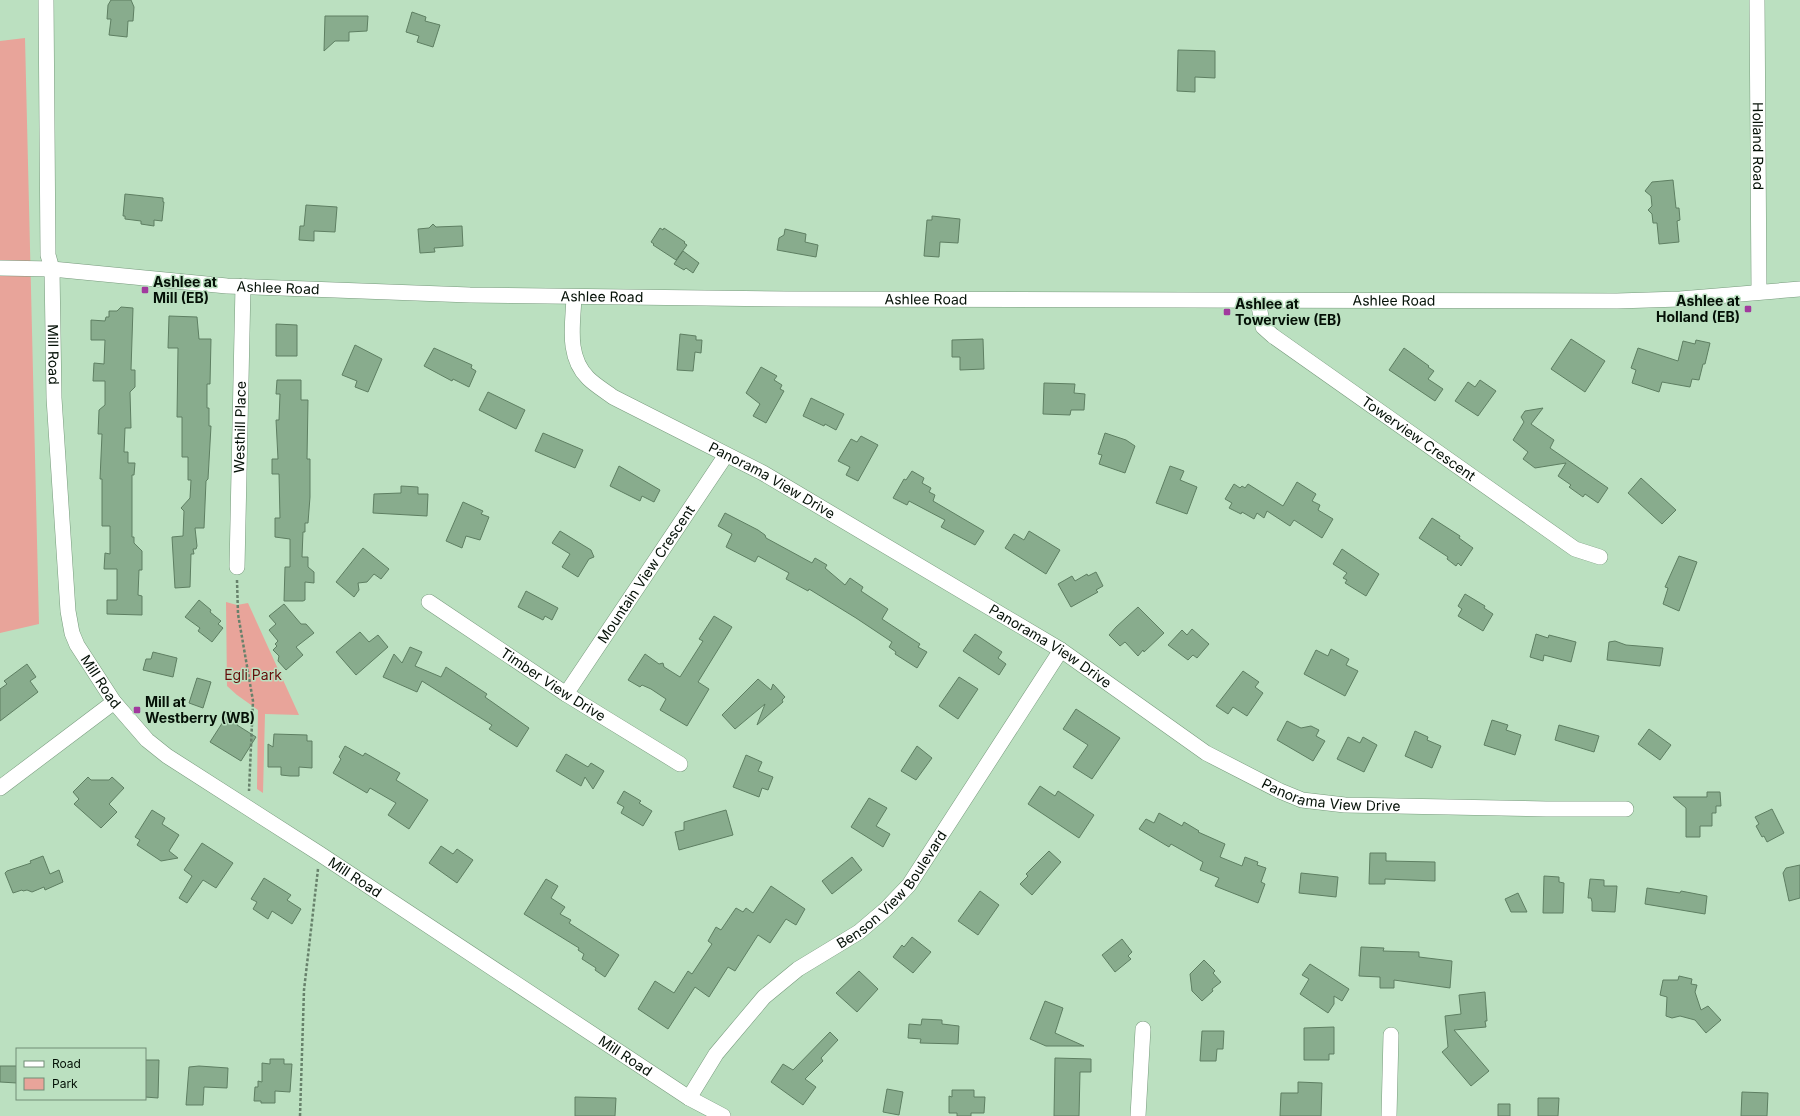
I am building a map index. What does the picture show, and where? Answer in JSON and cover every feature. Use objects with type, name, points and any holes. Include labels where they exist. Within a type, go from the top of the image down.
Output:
[{"type":"street","name":"Mill Road","points":[[46,0],[48,255],[52,269],[54,398],[68,610],[72,633],[77,645],[114,702],[147,740],[166,756],[320,854],[689,1098],[723,1116]]},
{"type":"street","name":"Holland Road","points":[[1757,0],[1759,292]]},
{"type":"street","name":"Ashlee Road","points":[[0,268],[52,269],[242,286],[574,297],[1258,301],[1617,301],[1680,299],[1800,289]]},
{"type":"street","name":"Westhill Place","points":[[237,567],[242,286]]},
{"type":"street","name":"Panorama View Drive","points":[[574,297],[572,343],[576,360],[587,377],[613,397],[763,473],[1062,650],[1206,753],[1280,791],[1302,800],[1345,805],[1626,809]]},
{"type":"street","name":"Towerview Crescent","points":[[1258,301],[1263,327],[1273,336],[1575,549],[1600,557]]},
{"type":"street","name":"Mountain View Crescent","points":[[566,694],[726,455]]},
{"type":"street","name":"Timber View Drive","points":[[429,602],[566,694],[680,764]]},
{"type":"street","name":"Benson View Boulevard","points":[[689,1098],[716,1054],[764,997],[798,969],[859,932],[886,909],[909,886],[1062,650]]},
{"type":"street","points":[[0,788],[114,702]]},
{"type":"street","points":[[1138,1116],[1143,1029]]},
{"type":"street","points":[[1390,1116],[1391,1035]]},
{"type":"path","points":[[237,567],[238,614],[253,701],[248,808]]},
{"type":"path","points":[[300,1116],[304,990],[320,854]]},
{"type":"green space","points":[[25,38],[39,624],[0,633],[0,41]]},
{"type":"green space","name":"Egli Park","points":[[226,602],[237,605],[248,603],[299,715],[265,714],[263,793],[257,789],[258,710],[227,686]]},
{"type":"building","points":[[111,0],[131,0],[134,7],[133,21],[128,21],[127,37],[109,35],[111,19],[107,19],[108,5]]},
{"type":"building","points":[[412,12],[426,17],[425,21],[440,25],[433,47],[417,42],[419,36],[406,32]]},
{"type":"building","points":[[325,16],[368,16],[367,31],[349,32],[349,41],[335,41],[324,51]]},
{"type":"building","points":[[1178,50],[1215,51],[1215,78],[1195,77],[1195,92],[1177,91]]},
{"type":"building","points":[[1673,180],[1676,208],[1679,208],[1680,220],[1677,221],[1679,242],[1659,244],[1657,223],[1653,223],[1652,214],[1648,210],[1652,206],[1651,196],[1645,191],[1652,182]]},
{"type":"building","points":[[125,194],[163,198],[162,221],[154,220],[154,226],[141,224],[141,221],[125,219],[125,216],[123,216]]},
{"type":"building","points":[[306,205],[337,207],[335,232],[314,231],[314,241],[299,240],[300,226],[304,226]]},
{"type":"building","points":[[932,216],[960,219],[958,243],[940,242],[939,257],[924,256],[927,220],[932,220]]},
{"type":"building","points":[[433,224],[436,227],[462,226],[463,246],[434,248],[435,252],[420,253],[418,229],[429,228]]},
{"type":"building","points":[[660,228],[663,230],[664,228],[685,242],[684,243],[687,245],[676,260],[653,245],[654,244],[651,242]]},
{"type":"building","points":[[785,229],[806,234],[805,242],[818,245],[816,257],[777,250],[779,238],[784,235]]},
{"type":"building","points":[[683,251],[699,263],[693,273],[686,268],[684,270],[674,264]]},
{"type":"building","points":[[121,307],[133,308],[131,370],[135,370],[135,387],[130,392],[131,428],[125,428],[124,452],[128,452],[128,463],[135,463],[134,475],[132,475],[132,537],[134,537],[134,543],[142,551],[142,570],[139,570],[138,595],[142,596],[142,615],[107,614],[107,600],[117,600],[117,569],[104,569],[105,553],[110,554],[110,526],[102,526],[102,479],[100,479],[102,434],[98,434],[99,410],[105,405],[105,381],[93,381],[94,363],[104,364],[105,340],[91,340],[91,320],[105,321],[106,317],[109,317],[109,311],[117,311]]},
{"type":"building","points":[[169,316],[197,317],[199,339],[211,339],[210,384],[207,384],[207,408],[209,408],[209,426],[211,426],[208,479],[206,481],[204,528],[195,528],[197,546],[196,549],[193,549],[194,554],[191,554],[190,587],[175,588],[172,537],[183,536],[184,511],[181,508],[190,498],[191,480],[188,480],[188,457],[182,457],[182,417],[177,417],[178,348],[168,348]]},
{"type":"building","points":[[276,324],[297,325],[297,356],[276,356]]},
{"type":"building","points":[[680,334],[696,336],[696,340],[702,340],[701,353],[695,352],[693,371],[677,370]]},
{"type":"building","points":[[983,339],[984,369],[960,370],[960,357],[952,357],[952,340]]},
{"type":"building","points":[[1571,339],[1605,361],[1585,392],[1551,369]]},
{"type":"building","points":[[1696,340],[1710,343],[1699,380],[1692,379],[1690,387],[1662,382],[1659,392],[1632,383],[1636,370],[1631,368],[1638,348],[1678,361],[1683,341],[1695,344]]},
{"type":"building","points":[[355,345],[382,359],[368,392],[355,387],[357,381],[342,375]]},
{"type":"building","points":[[434,348],[472,365],[471,368],[476,371],[469,387],[453,379],[452,381],[424,366]]},
{"type":"building","points":[[1404,348],[1434,371],[1428,379],[1443,389],[1435,401],[1389,370]]},
{"type":"building","points":[[761,367],[777,376],[774,380],[782,385],[780,389],[784,391],[766,423],[753,416],[760,404],[746,393]]},
{"type":"building","points":[[277,380],[301,380],[301,400],[308,400],[307,459],[310,459],[310,497],[308,523],[305,523],[305,532],[303,532],[302,557],[308,557],[308,567],[314,572],[314,583],[305,582],[305,600],[303,601],[284,601],[285,567],[290,567],[290,539],[275,537],[275,518],[280,518],[279,474],[272,474],[272,459],[278,459],[276,420],[279,420],[280,394],[276,394]]},
{"type":"building","points":[[1480,380],[1496,391],[1478,416],[1455,401],[1468,382],[1475,387]]},
{"type":"building","points":[[1044,383],[1075,384],[1074,393],[1085,394],[1084,410],[1071,410],[1070,415],[1043,414]]},
{"type":"building","points":[[488,392],[525,410],[516,429],[479,410]]},
{"type":"building","points":[[811,398],[844,414],[836,430],[825,424],[824,426],[803,416]]},
{"type":"building","points":[[1543,408],[1531,424],[1554,440],[1550,448],[1608,488],[1598,503],[1585,494],[1583,497],[1569,487],[1571,485],[1558,476],[1566,463],[1535,468],[1523,459],[1528,452],[1513,440],[1524,422],[1521,417],[1525,411]]},
{"type":"building","points":[[543,433],[583,450],[575,468],[535,451]]},
{"type":"building","points":[[1105,433],[1126,440],[1135,446],[1125,473],[1099,464],[1102,455],[1098,454]]},
{"type":"building","points":[[861,436],[878,445],[858,481],[846,475],[850,467],[838,461],[851,439],[857,442]]},
{"type":"building","points":[[619,466],[660,490],[654,502],[642,496],[640,501],[610,486]]},
{"type":"building","points":[[1170,466],[1184,471],[1180,480],[1197,487],[1187,514],[1156,503]]},
{"type":"building","points":[[912,471],[924,478],[922,483],[931,488],[929,492],[935,495],[933,501],[984,531],[975,545],[941,527],[945,520],[909,501],[907,505],[893,498],[904,479],[906,480]]},
{"type":"building","points":[[1641,478],[1676,510],[1662,524],[1628,493]]},
{"type":"building","points":[[1297,482],[1316,494],[1312,501],[1320,505],[1318,510],[1333,519],[1322,538],[1294,520],[1290,526],[1267,511],[1264,518],[1257,513],[1254,519],[1242,512],[1241,514],[1229,508],[1232,503],[1225,499],[1234,484],[1240,488],[1242,486],[1245,488],[1248,484],[1283,506]]},
{"type":"building","points":[[401,486],[418,487],[418,494],[428,494],[427,516],[373,513],[374,494],[401,493]]},
{"type":"building","points":[[463,502],[483,511],[481,514],[489,517],[480,540],[466,536],[462,548],[446,541]]},
{"type":"building","points":[[725,513],[758,530],[765,535],[766,538],[812,563],[815,558],[827,565],[825,568],[845,585],[850,578],[863,587],[861,591],[888,609],[882,619],[920,644],[918,647],[927,652],[917,668],[895,654],[896,652],[889,647],[892,642],[809,589],[808,591],[786,579],[789,573],[758,556],[755,562],[726,547],[732,534],[718,526]]},
{"type":"building","points":[[1432,518],[1460,536],[1459,538],[1473,548],[1461,566],[1458,563],[1456,566],[1447,559],[1448,557],[1419,538]]},
{"type":"building","points":[[560,531],[591,550],[594,557],[589,559],[578,577],[562,567],[570,554],[552,543]]},
{"type":"building","points":[[1029,531],[1060,550],[1046,574],[1005,548],[1014,534],[1024,540]]},
{"type":"building","points":[[363,548],[389,569],[381,579],[374,574],[367,582],[358,583],[359,590],[354,597],[336,582]]},
{"type":"building","points":[[1342,549],[1379,574],[1366,596],[1345,583],[1347,580],[1343,578],[1347,573],[1333,564]]},
{"type":"building","points":[[1679,556],[1697,562],[1679,611],[1663,604],[1668,588],[1665,587]]},
{"type":"building","points":[[1096,572],[1103,586],[1096,590],[1098,592],[1071,607],[1058,584],[1072,576],[1075,581],[1087,574],[1088,576]]},
{"type":"building","points":[[526,591],[558,608],[552,620],[545,616],[543,620],[518,607]]},
{"type":"building","points":[[1465,594],[1485,606],[1484,608],[1493,614],[1483,631],[1458,616],[1462,609],[1458,606]]},
{"type":"building","points":[[199,600],[221,621],[218,624],[223,628],[212,642],[198,631],[200,628],[185,617]]},
{"type":"building","points":[[284,604],[301,624],[306,624],[314,633],[296,647],[303,655],[286,670],[278,661],[279,656],[273,650],[277,646],[275,644],[278,641],[269,630],[276,624],[269,616]]},
{"type":"building","points":[[1138,607],[1164,633],[1138,656],[1125,642],[1120,646],[1109,635]]},
{"type":"building","points":[[714,616],[732,627],[698,682],[709,689],[687,726],[660,710],[666,699],[651,689],[642,685],[640,687],[628,680],[645,654],[659,664],[663,663],[664,667],[680,677],[703,641],[699,639]]},
{"type":"building","points":[[1192,629],[1209,644],[1197,658],[1193,655],[1188,660],[1168,645],[1182,630],[1187,635]]},
{"type":"building","points":[[360,632],[369,642],[378,635],[388,647],[356,675],[336,652]]},
{"type":"building","points":[[975,634],[1002,652],[998,658],[1006,664],[999,675],[963,651]]},
{"type":"building","points":[[1536,634],[1548,638],[1549,635],[1576,642],[1571,662],[1544,655],[1543,661],[1530,657]]},
{"type":"building","points":[[1615,641],[1626,645],[1663,648],[1660,666],[1607,660],[1609,642]]},
{"type":"building","points":[[410,647],[422,652],[415,666],[441,677],[446,667],[487,694],[485,697],[529,728],[517,747],[489,729],[492,725],[422,681],[417,692],[383,677],[394,654],[402,663]]},
{"type":"building","points":[[1331,649],[1349,659],[1346,665],[1358,671],[1345,696],[1304,674],[1316,650],[1328,656]]},
{"type":"building","points":[[153,652],[177,658],[173,677],[143,670],[146,659],[151,659]]},
{"type":"building","points":[[27,664],[36,677],[30,681],[38,692],[0,721],[0,689],[7,684],[4,681]]},
{"type":"building","points":[[1243,671],[1259,682],[1255,687],[1263,693],[1247,716],[1233,707],[1228,714],[1216,706]]},
{"type":"building","points":[[959,677],[978,689],[958,719],[939,706]]},
{"type":"building","points":[[197,678],[211,682],[203,708],[189,703]]},
{"type":"building","points":[[758,679],[771,690],[773,684],[785,697],[782,700],[783,702],[757,725],[765,704],[735,729],[722,715]]},
{"type":"building","points":[[1076,709],[1120,738],[1092,779],[1073,767],[1088,745],[1063,729]]},
{"type":"building","points":[[230,711],[241,718],[237,725],[256,737],[241,761],[210,742]]},
{"type":"building","points":[[1492,720],[1508,725],[1506,730],[1521,735],[1515,755],[1484,745]]},
{"type":"building","points":[[1287,721],[1301,728],[1311,726],[1319,730],[1316,736],[1325,741],[1313,761],[1277,740]]},
{"type":"building","points":[[1559,725],[1599,736],[1594,752],[1555,740]]},
{"type":"building","points":[[1649,729],[1671,745],[1660,760],[1638,744]]},
{"type":"building","points":[[1415,731],[1428,737],[1427,740],[1441,746],[1432,768],[1405,756]]},
{"type":"building","points":[[274,734],[307,735],[307,741],[312,741],[312,768],[299,767],[299,776],[290,776],[281,775],[281,767],[268,767],[268,744],[273,747]]},
{"type":"building","points":[[1348,737],[1360,743],[1363,737],[1377,745],[1364,772],[1337,759]]},
{"type":"building","points":[[345,746],[363,756],[365,753],[400,773],[396,780],[428,800],[409,829],[388,815],[396,803],[370,788],[367,793],[333,773],[341,759],[339,757]]},
{"type":"building","points":[[917,746],[932,758],[916,780],[901,771]]},
{"type":"building","points":[[566,754],[588,767],[591,763],[604,771],[593,789],[585,777],[581,786],[556,771]]},
{"type":"building","points":[[746,755],[762,762],[758,771],[773,777],[768,790],[762,788],[759,797],[733,787]]},
{"type":"building","points":[[88,777],[91,780],[109,780],[112,777],[124,788],[109,804],[117,812],[101,828],[74,804],[79,799],[73,792]]},
{"type":"building","points":[[1040,786],[1055,796],[1058,791],[1094,815],[1079,838],[1028,804]]},
{"type":"building","points":[[624,791],[641,801],[639,803],[652,811],[643,826],[621,813],[624,807],[617,803]]},
{"type":"building","points":[[1707,792],[1720,792],[1721,806],[1716,806],[1716,813],[1712,813],[1712,826],[1700,826],[1700,837],[1686,837],[1686,808],[1673,797],[1707,797]]},
{"type":"building","points":[[869,798],[887,808],[876,826],[890,834],[883,847],[851,827]]},
{"type":"building","points":[[1772,809],[1784,833],[1767,842],[1764,836],[1762,837],[1756,826],[1759,824],[1755,817]]},
{"type":"building","points":[[152,810],[165,818],[162,824],[179,835],[169,851],[178,858],[161,861],[137,845],[140,840],[135,837]]},
{"type":"building","points":[[726,810],[733,835],[679,850],[675,832],[684,830],[684,822]]},
{"type":"building","points":[[1159,813],[1182,826],[1184,822],[1199,831],[1198,832],[1225,844],[1220,857],[1242,866],[1245,857],[1258,862],[1257,865],[1266,868],[1261,882],[1265,884],[1258,903],[1215,886],[1219,878],[1200,870],[1203,862],[1171,844],[1169,847],[1139,829],[1146,819],[1154,823]]},
{"type":"building","points":[[202,843],[233,863],[216,888],[203,880],[187,903],[179,898],[192,876],[184,870]]},
{"type":"building","points":[[441,846],[453,854],[457,849],[473,860],[457,883],[429,863]]},
{"type":"building","points":[[1049,851],[1061,862],[1032,895],[1020,884],[1028,876],[1026,874]]},
{"type":"building","points":[[1370,853],[1386,853],[1386,861],[1435,862],[1435,881],[1385,879],[1385,884],[1369,884]]},
{"type":"building","points":[[43,856],[50,874],[59,870],[63,882],[45,890],[44,887],[32,892],[22,890],[13,893],[5,873],[31,863],[30,861]]},
{"type":"building","points":[[852,857],[862,870],[832,894],[822,881]]},
{"type":"building","points":[[1800,865],[1800,898],[1789,901],[1783,873],[1786,868]]},
{"type":"building","points":[[1301,873],[1338,877],[1336,897],[1299,893]]},
{"type":"building","points":[[1544,876],[1559,877],[1559,882],[1564,883],[1563,913],[1543,913]]},
{"type":"building","points":[[264,878],[291,895],[287,900],[301,909],[292,924],[272,911],[268,919],[253,909],[257,902],[251,899]]},
{"type":"building","points":[[546,879],[558,886],[551,898],[565,907],[560,914],[571,920],[569,923],[619,955],[605,977],[595,970],[596,968],[582,959],[584,954],[578,950],[579,948],[524,914]]},
{"type":"building","points":[[1590,879],[1604,880],[1604,886],[1617,886],[1615,912],[1592,911],[1591,898],[1588,898]]},
{"type":"building","points":[[771,886],[805,909],[796,925],[786,919],[770,943],[758,935],[735,971],[728,967],[709,997],[695,987],[668,1029],[638,1009],[655,981],[674,993],[688,971],[692,974],[712,944],[708,941],[716,927],[721,930],[736,908],[743,912],[746,908],[753,913]]},
{"type":"building","points":[[1647,888],[1680,893],[1681,891],[1707,896],[1705,914],[1645,904]]},
{"type":"building","points":[[980,891],[999,905],[978,935],[958,921]]},
{"type":"building","points":[[1518,893],[1527,912],[1511,912],[1505,899]]},
{"type":"building","points":[[912,937],[931,952],[913,973],[893,957],[902,945],[904,947]]},
{"type":"building","points":[[1122,939],[1132,952],[1128,956],[1131,959],[1115,972],[1102,955]]},
{"type":"building","points":[[1361,947],[1384,948],[1383,951],[1419,952],[1419,957],[1452,961],[1450,988],[1394,980],[1394,988],[1380,988],[1380,977],[1359,976]]},
{"type":"building","points":[[1204,960],[1215,971],[1213,973],[1221,982],[1212,989],[1213,991],[1202,1001],[1192,991],[1190,974]]},
{"type":"building","points":[[1310,964],[1349,989],[1342,1001],[1334,996],[1334,1004],[1328,1013],[1300,994],[1309,979],[1302,975]]},
{"type":"building","points":[[859,971],[878,989],[857,1012],[836,993]]},
{"type":"building","points":[[1679,976],[1692,979],[1691,984],[1697,985],[1695,992],[1701,1010],[1708,1006],[1721,1020],[1706,1033],[1695,1020],[1680,1016],[1672,1018],[1666,1016],[1667,997],[1660,995],[1663,980],[1678,980]]},
{"type":"building","points":[[1485,992],[1486,1027],[1454,1030],[1489,1071],[1471,1086],[1442,1052],[1448,1047],[1445,1016],[1461,1014],[1459,995]]},
{"type":"building","points":[[1045,1001],[1063,1008],[1055,1033],[1084,1046],[1046,1046],[1030,1039]]},
{"type":"building","points":[[922,1019],[942,1020],[942,1024],[959,1026],[958,1044],[920,1043],[921,1039],[908,1038],[909,1024],[921,1025]]},
{"type":"building","points":[[1334,1027],[1334,1054],[1329,1054],[1329,1060],[1304,1060],[1304,1028]]},
{"type":"building","points":[[1202,1031],[1224,1031],[1223,1049],[1217,1049],[1216,1061],[1200,1061]]},
{"type":"building","points":[[830,1032],[838,1040],[821,1058],[823,1061],[805,1079],[816,1087],[803,1105],[771,1082],[783,1064],[793,1070]]},
{"type":"building","points":[[1055,1058],[1091,1059],[1091,1072],[1080,1072],[1079,1116],[1054,1116]]},
{"type":"building","points":[[270,1059],[284,1059],[284,1064],[292,1064],[290,1092],[275,1091],[275,1103],[261,1103],[261,1101],[254,1101],[255,1087],[258,1087],[258,1081],[262,1082],[262,1063],[270,1064]]},
{"type":"building","points":[[146,1060],[159,1060],[158,1098],[146,1097]]},
{"type":"building","points":[[0,1066],[16,1066],[16,1083],[0,1082]]},
{"type":"building","points":[[199,1066],[228,1068],[227,1088],[204,1087],[203,1105],[186,1105],[189,1067]]},
{"type":"building","points":[[1298,1082],[1322,1083],[1321,1116],[1280,1116],[1281,1093],[1298,1093]]},
{"type":"building","points":[[887,1089],[903,1092],[899,1115],[883,1112]]},
{"type":"building","points":[[952,1090],[974,1090],[974,1097],[985,1097],[984,1113],[971,1113],[971,1116],[957,1116],[957,1113],[949,1113],[949,1096],[952,1097]]},
{"type":"building","points":[[1742,1092],[1768,1093],[1767,1116],[1741,1116]]},
{"type":"building","points":[[575,1097],[616,1098],[615,1116],[575,1116]]},
{"type":"building","points":[[1538,1098],[1559,1098],[1558,1116],[1538,1116]]},
{"type":"building","points":[[1498,1104],[1510,1104],[1510,1116],[1498,1116]]},
{"type":"place","name":"Ashlee at Mill (EB)","points":[[145,290]]},
{"type":"place","name":"Ashlee at Holland (EB)","points":[[1748,309]]},
{"type":"place","name":"Ashlee at Towerview (EB)","points":[[1227,312]]},
{"type":"place","name":"Mill at Westberry (WB)","points":[[137,710]]}]
